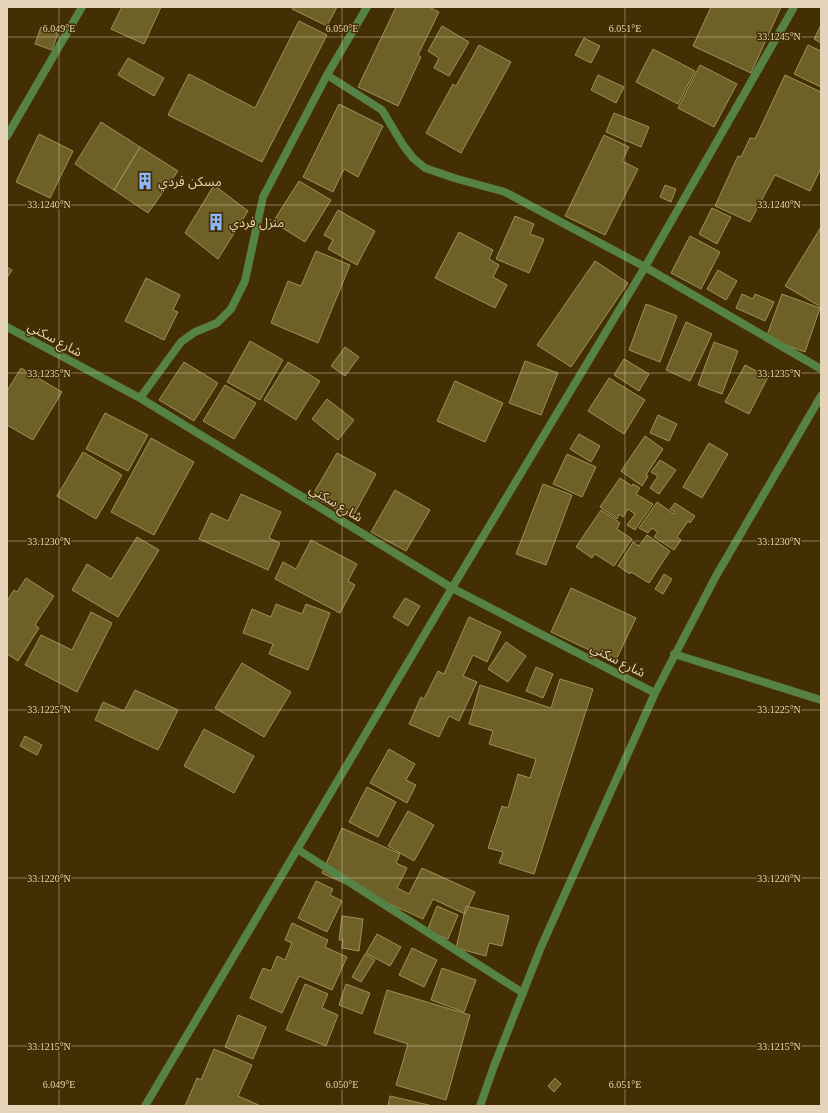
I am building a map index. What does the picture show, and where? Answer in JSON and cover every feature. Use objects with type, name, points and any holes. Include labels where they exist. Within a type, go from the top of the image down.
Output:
[{"type":"street","points":[[7,136],[82,7]]},
{"type":"street","points":[[140,398],[181,342],[195,332],[217,323],[231,309],[245,281],[263,197],[327,75],[367,7]]},
{"type":"street","points":[[145,1106],[452,588],[645,267],[794,7]]},
{"type":"street","points":[[327,75],[382,110],[403,145],[413,158],[425,168],[454,178],[505,192],[645,267],[821,369]]},
{"type":"street","name":"شارع سكني","points":[[7,327],[140,398],[452,588],[655,693]]},
{"type":"street","points":[[480,1106],[494,1066],[541,947],[655,693],[716,576],[821,396]]},
{"type":"street","points":[[674,654],[821,700]]},
{"type":"street","points":[[297,849],[523,993]]},
{"type":"building","points":[[122,7],[161,7],[144,44],[111,29]]},
{"type":"building","points":[[293,7],[337,7],[327,26],[292,9]]},
{"type":"building","points":[[396,7],[429,7],[439,12],[418,55],[421,57],[398,106],[358,87]]},
{"type":"building","points":[[711,7],[781,7],[751,73],[693,46]]},
{"type":"building","points":[[299,21],[327,35],[262,162],[168,115],[189,74],[255,108]]},
{"type":"building","points":[[821,25],[821,43],[814,39]]},
{"type":"building","points":[[442,26],[469,42],[449,76],[434,68],[439,58],[428,51]]},
{"type":"building","points":[[41,27],[58,33],[52,50],[35,44]]},
{"type":"building","points":[[584,38],[600,46],[591,63],[575,55]]},
{"type":"building","points":[[479,45],[511,62],[461,153],[426,133],[453,84],[456,86]]},
{"type":"building","points":[[808,45],[821,51],[821,87],[794,74]]},
{"type":"building","points":[[653,49],[695,71],[678,104],[636,82]]},
{"type":"building","points":[[128,58],[164,78],[154,96],[118,75]]},
{"type":"building","points":[[700,65],[737,84],[714,127],[678,108]]},
{"type":"building","points":[[598,75],[624,87],[616,103],[591,90]]},
{"type":"building","points":[[785,75],[821,92],[821,168],[810,191],[775,175],[750,222],[715,206],[738,156],[741,157],[750,138],[755,139]]},
{"type":"building","points":[[339,104],[383,126],[358,177],[344,169],[333,192],[303,177]]},
{"type":"building","points":[[614,113],[649,127],[641,147],[606,132]]},
{"type":"building","points":[[101,122],[140,147],[114,190],[75,164]]},
{"type":"building","points":[[39,134],[73,151],[50,198],[16,182]]},
{"type":"building","points":[[604,135],[629,147],[622,161],[638,169],[605,235],[565,216]]},
{"type":"building","name":"مسكن فردي","points":[[140,147],[178,171],[148,213],[114,190]]},
{"type":"building","points":[[299,181],[331,200],[305,242],[273,222]]},
{"type":"building","name":"منزل فردي","points":[[214,185],[248,211],[218,259],[185,233]]},
{"type":"building","points":[[665,185],[676,189],[671,202],[660,197]]},
{"type":"building","points":[[712,208],[731,217],[717,244],[699,234]]},
{"type":"building","points":[[338,210],[375,231],[357,265],[328,249],[333,240],[324,235]]},
{"type":"building","points":[[515,216],[534,224],[530,234],[544,239],[529,273],[496,259]]},
{"type":"building","points":[[821,227],[821,307],[785,286]]},
{"type":"building","points":[[459,232],[493,250],[489,259],[499,265],[493,277],[507,285],[495,308],[435,278]]},
{"type":"building","points":[[690,236],[720,252],[701,289],[671,273]]},
{"type":"building","points":[[316,251],[350,265],[318,343],[271,323],[288,281],[301,286]]},
{"type":"building","points":[[595,261],[628,283],[571,367],[537,345]]},
{"type":"building","points":[[7,267],[12,270],[7,278]]},
{"type":"building","points":[[718,270],[737,281],[726,300],[707,289]]},
{"type":"building","points":[[146,278],[180,295],[173,310],[178,312],[164,340],[125,321]]},
{"type":"building","points":[[742,294],[753,299],[755,294],[774,302],[765,321],[736,308]]},
{"type":"building","points":[[782,294],[820,308],[805,352],[766,338]]},
{"type":"building","points":[[646,304],[677,316],[660,362],[629,350]]},
{"type":"building","points":[[686,322],[712,334],[690,381],[666,370]]},
{"type":"building","points":[[250,341],[283,360],[260,400],[227,382]]},
{"type":"building","points":[[714,342],[738,351],[722,394],[698,385]]},
{"type":"building","points":[[345,347],[359,357],[345,376],[331,366]]},
{"type":"building","points":[[624,359],[649,374],[639,391],[614,375]]},
{"type":"building","points":[[525,361],[558,373],[541,415],[509,403]]},
{"type":"building","points":[[184,362],[218,383],[194,421],[159,400]]},
{"type":"building","points":[[288,362],[320,381],[296,420],[264,400]]},
{"type":"building","points":[[745,365],[768,377],[749,414],[725,402]]},
{"type":"building","points":[[21,368],[62,392],[33,440],[7,425],[7,391]]},
{"type":"building","points":[[609,378],[645,400],[624,434],[588,411]]},
{"type":"building","points":[[455,381],[503,403],[485,442],[437,421]]},
{"type":"building","points":[[225,385],[256,403],[234,439],[203,421]]},
{"type":"building","points":[[327,399],[354,420],[338,440],[312,419]]},
{"type":"building","points":[[105,413],[148,435],[128,471],[86,449]]},
{"type":"building","points":[[658,415],[677,424],[669,441],[650,433]]},
{"type":"building","points":[[579,434],[600,446],[591,462],[570,449]]},
{"type":"building","points":[[645,436],[663,449],[646,475],[648,476],[642,486],[621,471]]},
{"type":"building","points":[[151,438],[194,462],[154,535],[111,512]]},
{"type":"building","points":[[709,443],[728,454],[702,498],[683,487]]},
{"type":"building","points":[[83,452],[122,475],[96,519],[57,496]]},
{"type":"building","points":[[337,453],[376,474],[352,518],[312,496]]},
{"type":"building","points":[[567,454],[596,467],[582,497],[553,484]]},
{"type":"building","points":[[660,460],[676,470],[659,494],[650,488],[658,476],[651,472]]},
{"type":"building","points":[[620,478],[632,486],[633,484],[640,488],[636,494],[653,504],[635,530],[627,525],[635,514],[628,509],[623,517],[619,514],[617,519],[600,507]]},
{"type":"building","points":[[543,484],[572,495],[546,565],[516,554]]},
{"type":"building","points":[[395,490],[430,510],[406,551],[371,532]]},
{"type":"building","points":[[241,494],[281,512],[269,538],[280,543],[268,570],[199,539],[211,513],[228,521]]},
{"type":"building","points":[[657,502],[674,514],[675,512],[670,509],[675,503],[695,516],[690,523],[688,521],[677,537],[681,540],[674,550],[654,537],[658,532],[652,528],[648,533],[639,528]]},
{"type":"building","points":[[601,510],[620,523],[617,529],[632,539],[614,566],[595,554],[592,558],[576,547]]},
{"type":"building","points":[[647,535],[670,551],[649,583],[631,572],[630,574],[618,566],[633,542],[639,546]]},
{"type":"building","points":[[137,537],[159,550],[118,617],[72,590],[87,564],[111,579]]},
{"type":"building","points":[[311,540],[357,564],[348,581],[355,585],[340,613],[275,579],[283,562],[296,569]]},
{"type":"building","points":[[664,574],[672,579],[663,594],[655,589]]},
{"type":"building","points":[[26,578],[54,596],[35,625],[39,628],[18,661],[7,654],[7,601],[14,590],[17,592]]},
{"type":"building","points":[[571,588],[636,618],[615,662],[551,632]]},
{"type":"building","points":[[405,598],[420,606],[408,626],[393,617]]},
{"type":"building","points":[[276,604],[302,614],[306,604],[330,613],[308,670],[269,654],[273,644],[243,633],[252,609],[271,617]]},
{"type":"building","points":[[91,612],[112,623],[77,692],[25,665],[41,635],[72,650]]},
{"type":"building","points":[[469,617],[501,632],[487,662],[473,655],[463,676],[477,682],[459,721],[449,716],[439,737],[409,724],[421,697],[424,699],[438,671],[444,674]]},
{"type":"building","points":[[506,642],[526,656],[508,682],[488,669]]},
{"type":"building","points":[[242,663],[291,692],[264,737],[215,708]]},
{"type":"building","points":[[536,667],[553,674],[543,698],[526,691]]},
{"type":"building","points":[[560,679],[593,689],[534,874],[499,863],[503,852],[488,848],[502,806],[508,808],[518,774],[530,778],[536,759],[489,744],[493,731],[469,724],[480,685],[551,708]]},
{"type":"building","points":[[135,690],[178,710],[158,750],[95,720],[103,702],[124,711]]},
{"type":"building","points":[[204,729],[254,756],[234,793],[184,766]]},
{"type":"building","points":[[25,736],[42,745],[37,755],[20,746]]},
{"type":"building","points":[[389,749],[415,764],[406,780],[416,785],[407,803],[370,783]]},
{"type":"building","points":[[367,787],[396,802],[378,837],[349,822]]},
{"type":"building","points":[[408,811],[434,825],[414,861],[388,846]]},
{"type":"building","points":[[342,828],[400,854],[396,863],[407,868],[397,888],[409,894],[422,868],[475,892],[465,914],[433,899],[423,919],[322,873]]},
{"type":"building","points":[[316,881],[333,889],[330,895],[342,901],[327,932],[298,918]]},
{"type":"building","points":[[437,906],[458,915],[448,939],[427,931]]},
{"type":"building","points":[[466,906],[509,916],[502,946],[489,943],[486,956],[456,948]]},
{"type":"building","points":[[342,916],[363,919],[359,951],[342,948],[343,940],[339,940]]},
{"type":"building","points":[[292,923],[328,940],[325,947],[347,957],[332,990],[299,976],[282,1013],[250,998],[263,968],[271,971],[277,956],[285,960],[292,943],[285,940]]},
{"type":"building","points":[[377,934],[401,947],[390,966],[366,953]]},
{"type":"building","points":[[412,948],[437,960],[424,987],[399,975]]},
{"type":"building","points":[[365,954],[375,960],[361,982],[352,977]]},
{"type":"building","points":[[442,968],[476,980],[464,1012],[431,1000]]},
{"type":"building","points":[[305,984],[328,994],[322,1008],[338,1015],[326,1046],[286,1030]]},
{"type":"building","points":[[346,984],[370,993],[362,1014],[339,1005]]},
{"type":"building","points":[[387,990],[470,1015],[446,1100],[396,1085],[408,1044],[374,1033]]},
{"type":"building","points":[[238,1015],[266,1027],[253,1059],[225,1047]]},
{"type":"building","points":[[214,1049],[252,1065],[238,1096],[261,1106],[185,1106],[197,1078],[201,1080]]},
{"type":"building","points":[[555,1078],[561,1084],[554,1092],[548,1086]]},
{"type":"building","points":[[390,1096],[433,1106],[388,1106]]},
{"type":"place","name":"مسكن فردي","points":[[145,181]]},
{"type":"place","name":"منزل فردي","points":[[216,222]]}]
